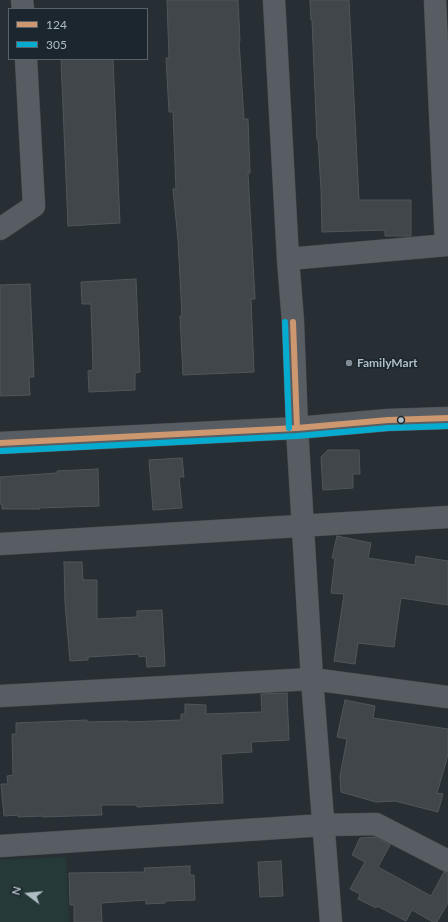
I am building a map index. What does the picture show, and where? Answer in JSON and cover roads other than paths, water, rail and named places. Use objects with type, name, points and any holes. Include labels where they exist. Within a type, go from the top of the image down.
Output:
[{"type":"street","points":[[274,0],[312,679],[331,922]]},
{"type":"street","points":[[288,259],[447,245],[435,0]]},
{"type":"street","points":[[0,229],[34,206],[26,60]]},
{"type":"street","points":[[0,443],[297,428],[388,420],[448,418]]},
{"type":"street","points":[[0,544],[448,517]]},
{"type":"street","points":[[0,696],[312,679],[448,697]]},
{"type":"street","points":[[0,846],[376,824],[448,861]]},
{"type":"place","name":"FamilyMart","points":[[349,363]]}]
